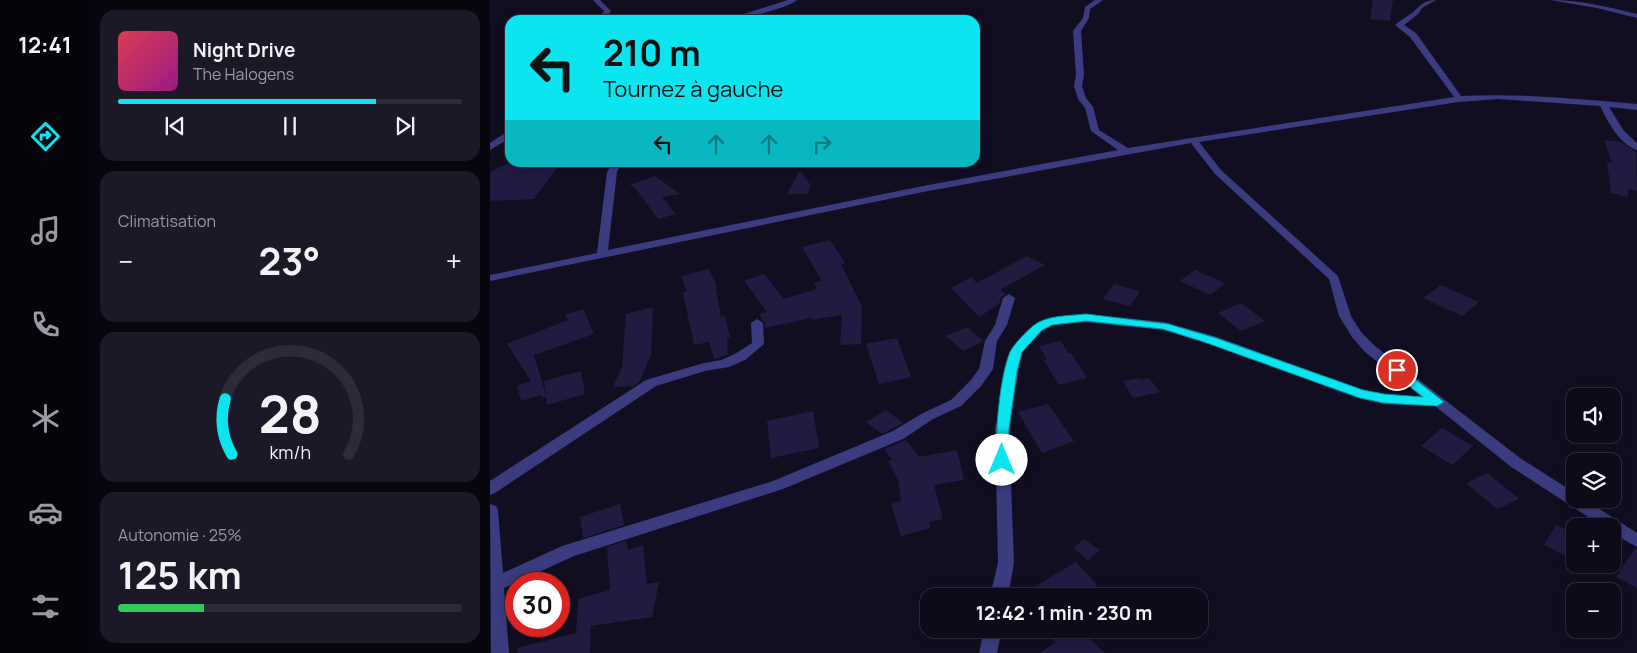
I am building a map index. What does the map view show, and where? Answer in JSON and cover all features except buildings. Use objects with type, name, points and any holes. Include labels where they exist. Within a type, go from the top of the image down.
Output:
[{"type":"street","points":[[596,0],[608,11],[605,15]]},
{"type":"street","points":[[742,15],[772,9],[794,0]]},
{"type":"street","points":[[1100,0],[1087,8],[1086,18],[1077,30],[1080,74],[1078,86],[1082,99],[1089,107],[1095,131],[1126,151]]},
{"type":"street","points":[[1433,0],[1420,7],[1416,13],[1399,25],[1413,35],[1459,100]]},
{"type":"street","points":[[1554,0],[1587,4]]},
{"type":"street","points":[[1574,0],[1637,16]]},
{"type":"street","points":[[490,278],[923,189],[1126,151],[1368,112],[1459,100],[1522,97],[1637,107]]},
{"type":"street","points":[[1603,103],[1615,127],[1625,139],[1637,147]]},
{"type":"street","points":[[490,147],[505,138]]},
{"type":"street","points":[[1194,141],[1218,172],[1334,278],[1345,316],[1356,334],[1365,344],[1516,462],[1637,541]]},
{"type":"street","points":[[490,154],[505,148]]},
{"type":"street","points":[[602,255],[612,172],[615,167]]},
{"type":"street","points":[[495,584],[568,551],[794,480],[898,435],[928,416],[956,403],[976,383],[986,369],[991,341],[1001,326],[1009,298]]},
{"type":"street","points":[[1001,588],[1006,563],[1002,429],[1011,371],[1016,352],[1029,335],[1050,322],[1086,318],[1164,326],[1212,340],[1360,394],[1384,399],[1437,402]]},
{"type":"street","points":[[490,489],[651,383],[704,367],[724,364],[749,352],[758,344],[757,323]]},
{"type":"street","points":[[490,510],[500,653]]},
{"type":"street","points":[[988,653],[991,638]]},
{"type":"route","points":[[1002,460],[1002,429],[1011,371],[1016,352],[1029,335],[1050,322],[1086,318],[1164,326],[1212,340],[1325,383],[1360,394],[1384,399],[1437,402],[1397,370]]}]
